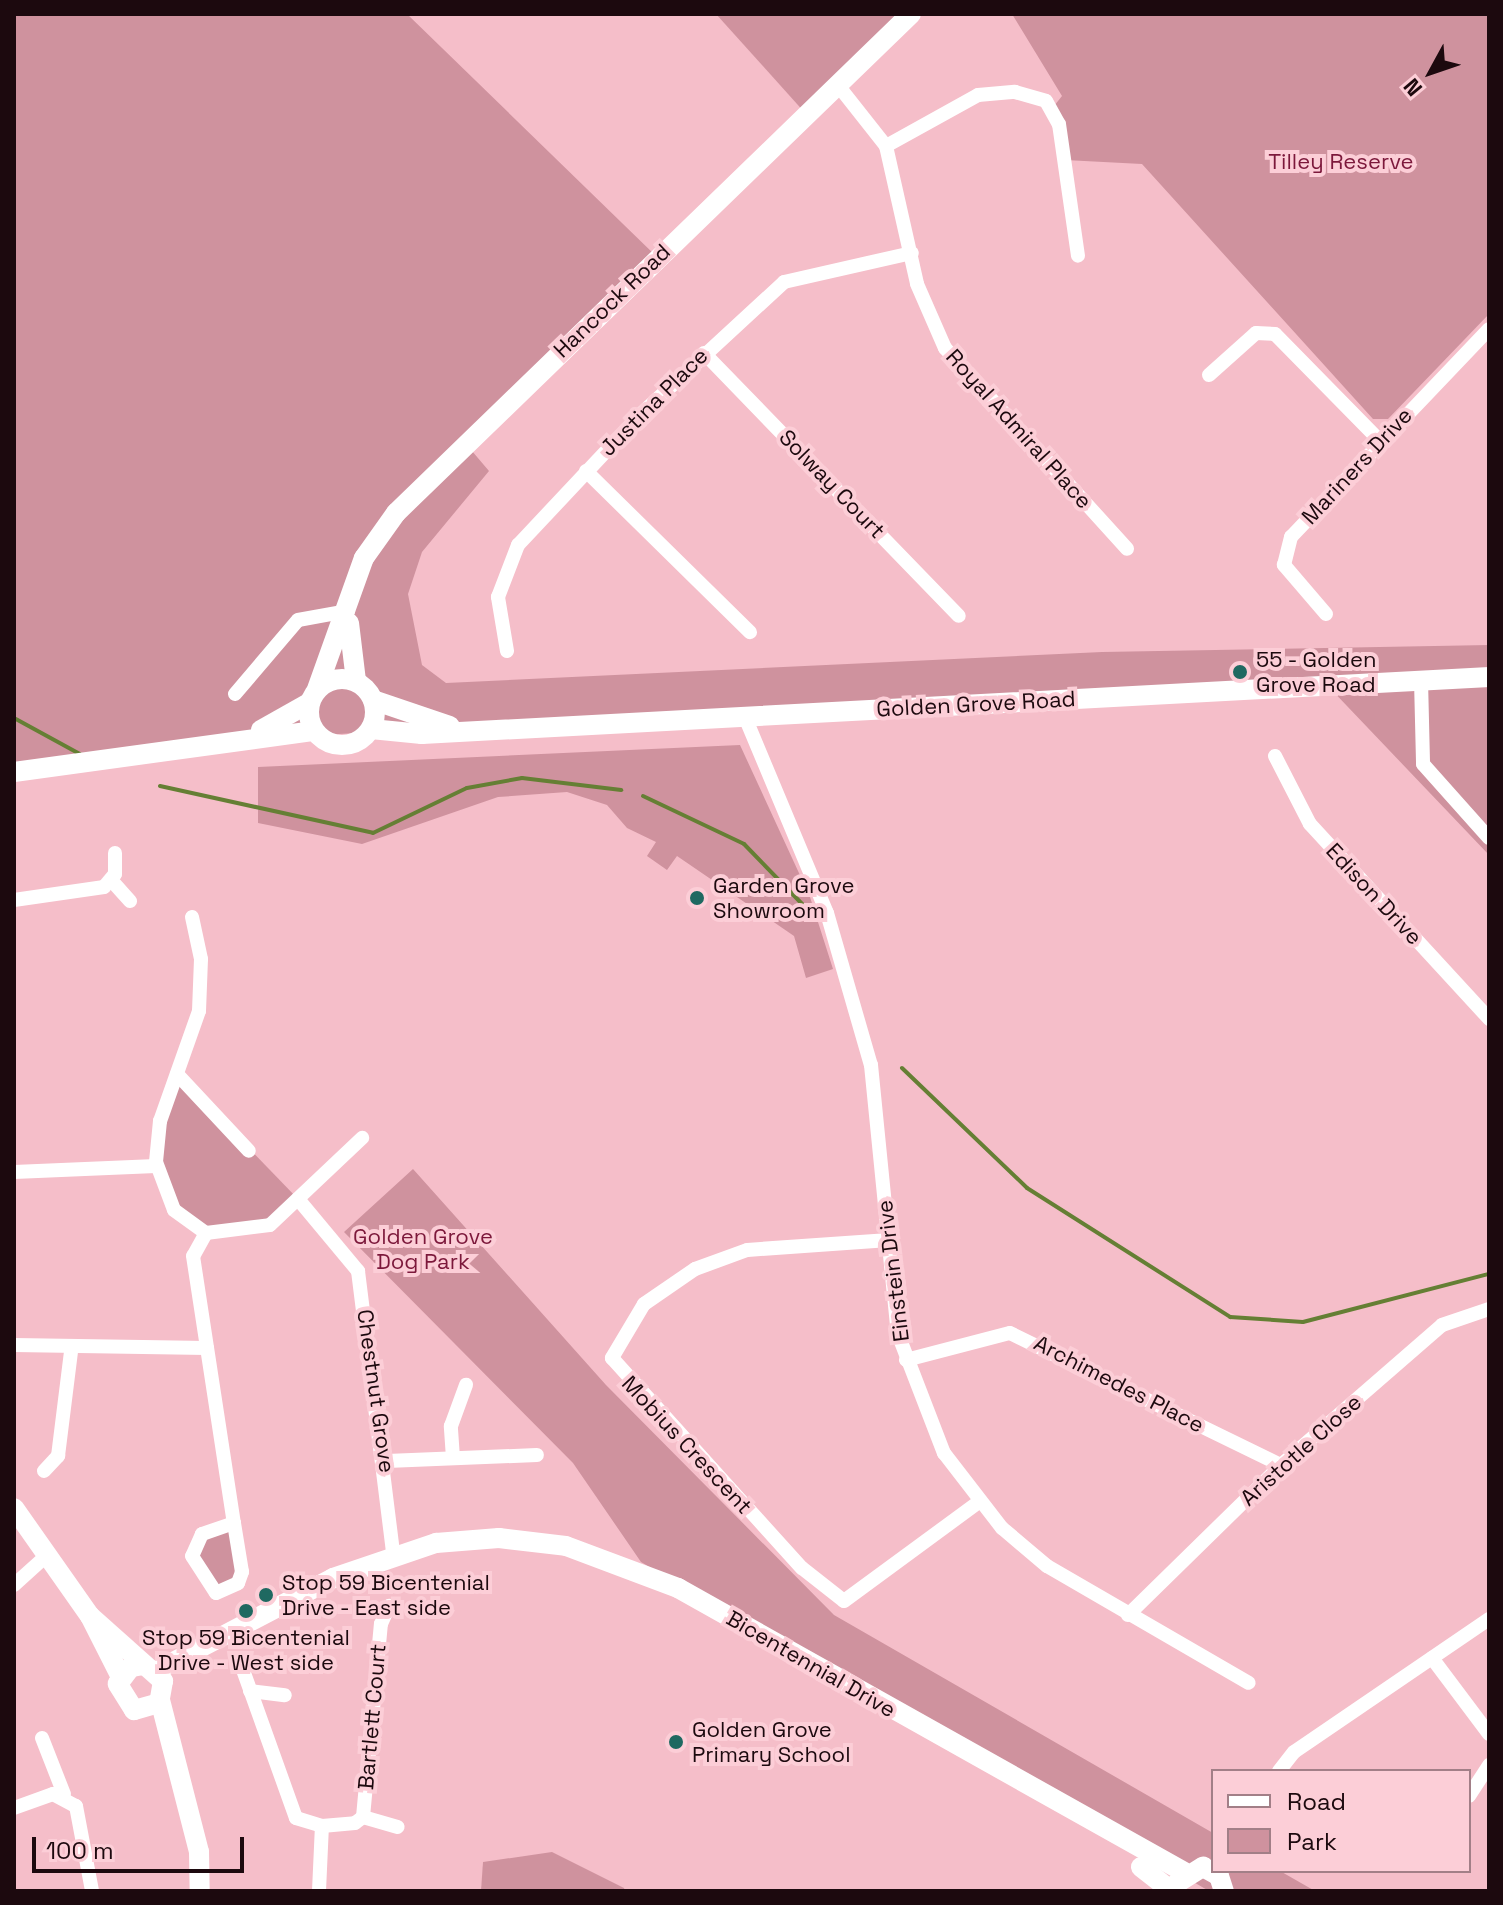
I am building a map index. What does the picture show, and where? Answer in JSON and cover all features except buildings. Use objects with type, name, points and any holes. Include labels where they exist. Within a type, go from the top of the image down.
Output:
[{"type":"main road","name":"Hancock Road","points":[[313,696],[348,611],[364,558],[396,513],[911,14]]},
{"type":"main road","name":"Hancock Road","points":[[348,611],[356,681]]},
{"type":"main road","name":"Golden Grove Road","points":[[371,729],[462,729],[745,717],[1489,677]]},
{"type":"main road","points":[[14,772],[314,731],[343,746],[371,729],[373,700],[356,681],[335,679],[313,696],[235,740]]},
{"type":"main road","points":[[313,696],[314,731]]},
{"type":"main road","name":"Golden Grove Road","points":[[373,700],[462,729]]},
{"type":"main road","points":[[14,1508],[45,1557],[90,1616],[156,1681],[182,1777],[200,1891]]},
{"type":"main road","name":"Bicentennial Drive","points":[[156,1681],[333,1578],[436,1543],[499,1538],[610,1558],[703,1602],[1184,1872]]},
{"type":"main road","name":"Bicentennial Drive","points":[[404,1555],[532,1551],[636,1580],[1174,1891]]},
{"type":"main road","points":[[90,1616],[121,1677],[122,1701],[140,1710],[182,1777]]},
{"type":"main road","points":[[121,1677],[156,1681]]},
{"type":"main road","points":[[140,1710],[156,1681]]},
{"type":"main road","points":[[1174,1891],[1184,1872],[1219,1877]]},
{"type":"street","name":"Royal Admiral Place","points":[[837,84],[886,146],[928,319],[960,369],[1127,549]]},
{"type":"street","points":[[886,146],[978,95],[1015,92],[1046,101],[1059,124],[1078,256]]},
{"type":"street","name":"Justina Place","points":[[507,651],[498,597],[518,545],[586,471],[704,353],[784,282],[912,253]]},
{"type":"street","name":"Mariners Drive","points":[[1326,614],[1284,565],[1291,537],[1379,440],[1489,329]]},
{"type":"street","points":[[1209,375],[1256,333],[1275,334],[1379,440]]},
{"type":"street","name":"Solway Court","points":[[704,353],[959,616]]},
{"type":"street","points":[[586,471],[750,632]]},
{"type":"street","points":[[235,694],[298,620],[348,611]]},
{"type":"street","points":[[1421,680],[1423,764],[1489,838]]},
{"type":"street","name":"Einstein Drive","points":[[745,717],[827,913],[871,1065],[889,1240],[906,1360],[944,1453],[979,1502],[1047,1566],[1249,1683]]},
{"type":"street","name":"Edison Drive","points":[[1275,756],[1310,824],[1489,1019]]},
{"type":"street","points":[[115,853],[112,881],[130,901]]},
{"type":"street","points":[[14,900],[69,896],[112,881]]},
{"type":"street","points":[[192,917],[201,959],[199,1011],[160,1121],[156,1166],[174,1210],[206,1233],[270,1225],[362,1138]]},
{"type":"street","points":[[177,1074],[249,1151]]},
{"type":"street","points":[[14,1172],[156,1166]]},
{"type":"street","name":"Chestnut Grove","points":[[298,1199],[358,1271],[404,1555]]},
{"type":"street","points":[[206,1233],[193,1256],[242,1572],[238,1583],[216,1593],[192,1556],[194,1540],[234,1523]]},
{"type":"street","name":"Mobius Crescent","points":[[889,1240],[747,1250],[695,1269],[644,1304],[612,1358],[802,1568],[844,1601],[979,1502]]},
{"type":"street","name":"Aristotle Close","points":[[1128,1615],[1281,1465],[1442,1325],[1489,1309]]},
{"type":"street","name":"Archimedes Place","points":[[906,1360],[1010,1333],[1281,1465]]},
{"type":"street","points":[[14,1345],[71,1351],[207,1348]]},
{"type":"street","points":[[44,1471],[58,1456],[71,1351]]},
{"type":"street","points":[[453,1458],[451,1426],[466,1385]]},
{"type":"street","points":[[387,1461],[537,1455]]},
{"type":"street","points":[[14,1585],[45,1557]]},
{"type":"street","name":"Bartlett Court","points":[[322,1826],[363,1817],[381,1624],[389,1606]]},
{"type":"street","points":[[1281,1769],[1294,1752],[1489,1619]]},
{"type":"street","points":[[1432,1658],[1489,1734]]},
{"type":"street","points":[[243,1670],[289,1806],[296,1818],[322,1826],[319,1891]]},
{"type":"street","points":[[250,1691],[285,1695]]},
{"type":"street","points":[[42,1738],[64,1794],[76,1806],[92,1891]]},
{"type":"street","points":[[1471,1793],[1489,1765]]},
{"type":"street","points":[[14,1808],[64,1794]]},
{"type":"street","points":[[363,1817],[398,1827]]},
{"type":"green space","points":[[14,14],[407,14],[657,257],[466,444],[489,471],[422,552],[408,594],[422,665],[446,683],[1102,652],[1489,645],[1489,855],[1327,685],[298,736],[14,766]]},
{"type":"green space","points":[[716,14],[911,14],[806,114]]},
{"type":"green space","name":"Tilley Reserve","points":[[1012,14],[1489,14],[1489,314],[1388,419],[1373,419],[1142,164],[1065,160],[1054,106],[1062,96]]},
{"type":"green space","points":[[740,745],[810,897],[833,969],[806,978],[794,936],[677,856],[667,870],[647,856],[656,842],[627,828],[607,805],[567,792],[498,797],[362,844],[258,823],[258,767]]},
{"type":"green space","points":[[177,1074],[298,1199],[270,1225],[190,1227],[156,1162]]},
{"type":"green space","name":"Golden Grove Dog Park","points":[[413,1169],[606,1385],[834,1615],[1211,1832],[1211,1873],[1284,1873],[1315,1891],[1209,1891],[641,1562],[573,1463],[344,1232]]},
{"type":"green space","points":[[234,1523],[238,1583],[210,1588],[194,1540]]},
{"type":"green space","points":[[552,1852],[625,1891],[481,1891],[483,1862]]},
{"type":"waterway","points":[[14,718],[80,754]]},
{"type":"waterway","points":[[160,786],[373,833],[467,788],[522,778],[621,790]]},
{"type":"waterway","points":[[643,796],[744,844],[804,906]]},
{"type":"waterway","points":[[902,1068],[1027,1188],[1230,1317],[1303,1322],[1489,1274]]},
{"type":"place","name":"55 - Golden Grove Road","points":[[1240,672]]},
{"type":"place","name":"Garden Grove Showroom","points":[[697,898]]},
{"type":"place","name":"Stop 59 Bicentenial Drive - East side","points":[[266,1595]]},
{"type":"place","name":"Stop 59 Bicentenial Drive - West side","points":[[246,1611]]},
{"type":"place","name":"Golden Grove Primary School","points":[[676,1742]]}]
